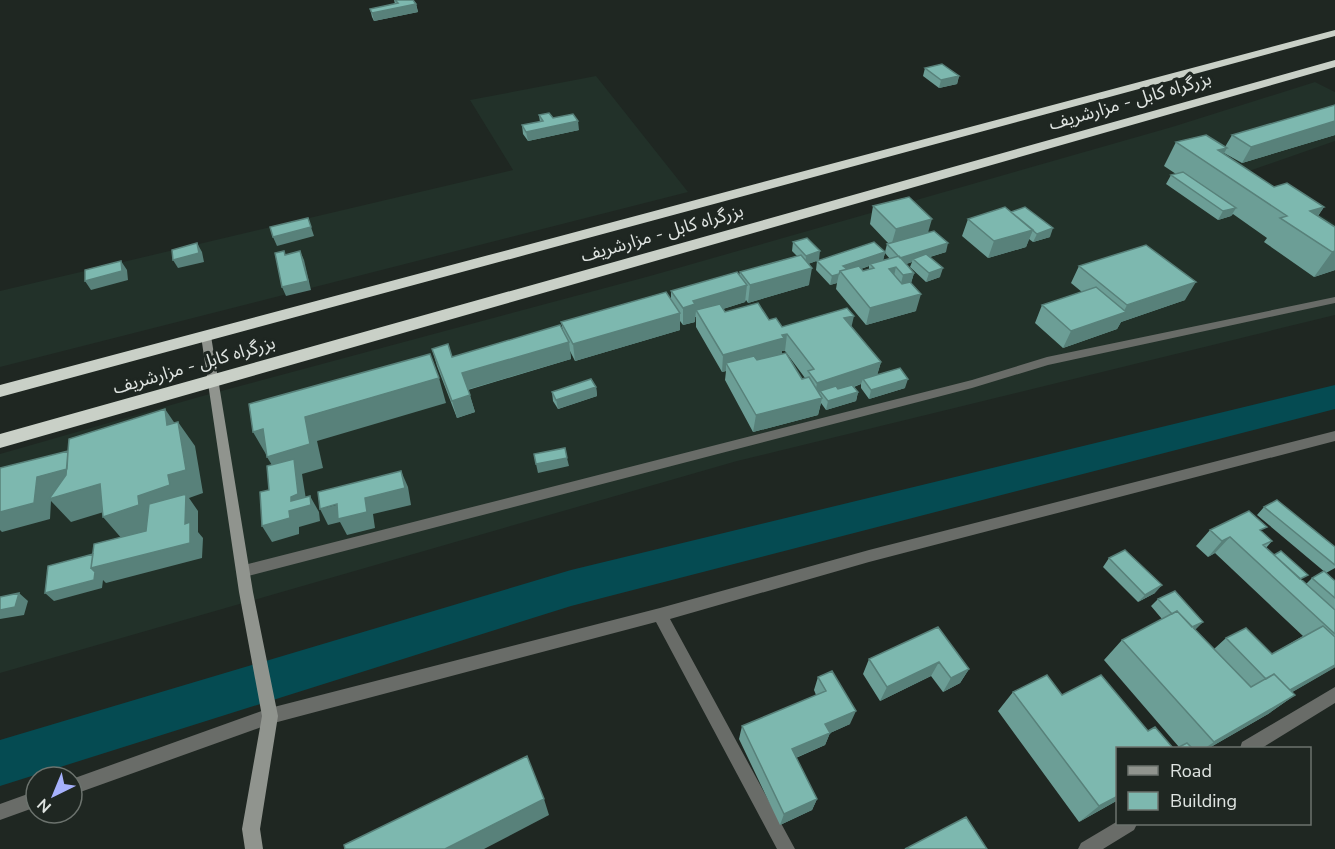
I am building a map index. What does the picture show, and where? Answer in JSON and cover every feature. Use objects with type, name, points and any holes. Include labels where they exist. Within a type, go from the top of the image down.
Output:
[{"type":"highway","name":"بزرگراه کابل - مزارشریف","points":[[0,391],[1335,33]]},
{"type":"highway","name":"بزرگراه کابل - مزارشریف","points":[[0,441],[1335,63]]},
{"type":"main road","points":[[206,336],[246,592],[270,716],[250,829],[254,849]]},
{"type":"street","points":[[244,571],[972,384],[1047,361],[1335,300]]},
{"type":"street","points":[[84,783],[270,716],[660,615],[868,556],[1335,436]]},
{"type":"street","points":[[660,615],[786,849]]},
{"type":"street","points":[[1250,747],[1335,694]]},
{"type":"street","points":[[0,812],[24,804]]},
{"type":"street","points":[[1088,849],[1126,825]]},
{"type":"shaded area","points":[[596,76],[688,192],[0,367],[0,291],[513,170],[470,100]]},
{"type":"shaded area","points":[[1315,82],[1335,92],[1335,141],[1249,171],[1335,224],[1335,315],[737,461],[0,673],[0,454],[199,397],[650,276],[1172,127]]},
{"type":"building","points":[[395,0],[413,0],[416,4],[372,13],[370,9],[398,3]]},
{"type":"building","points":[[942,64],[959,76],[941,80],[925,68]]},
{"type":"building","points":[[1335,105],[1335,121],[1251,147],[1232,135]]},
{"type":"building","points":[[549,113],[553,118],[573,114],[578,121],[526,132],[522,125],[543,121],[539,115]]},
{"type":"building","points":[[1206,135],[1227,148],[1218,150],[1274,187],[1287,183],[1324,207],[1310,211],[1335,227],[1335,251],[1332,252],[1280,218],[1287,216],[1176,142]]},
{"type":"building","points":[[1183,172],[1236,208],[1223,211],[1171,175]]},
{"type":"building","points":[[909,197],[932,219],[896,229],[873,206]]},
{"type":"building","points":[[1005,207],[1033,230],[994,241],[968,219]]},
{"type":"building","points":[[1025,207],[1053,228],[1037,234],[1011,212]]},
{"type":"building","points":[[308,218],[311,227],[273,237],[270,227]]},
{"type":"building","points":[[934,231],[948,243],[900,258],[887,244]]},
{"type":"building","points":[[807,238],[820,251],[806,256],[793,242]]},
{"type":"building","points":[[874,242],[885,252],[843,266],[847,269],[840,271],[839,274],[832,276],[817,261]]},
{"type":"building","points":[[197,243],[199,253],[173,260],[172,250]]},
{"type":"building","points":[[1146,245],[1196,282],[1127,305],[1079,266]]},
{"type":"building","points":[[284,251],[285,255],[300,251],[308,281],[282,287],[275,253]]},
{"type":"building","points":[[926,254],[943,268],[929,273],[913,259]]},
{"type":"building","points":[[801,255],[812,268],[750,285],[740,272]]},
{"type":"building","points":[[899,256],[914,273],[903,275],[896,267],[889,269],[902,284],[910,282],[921,294],[870,308],[840,271],[859,266],[863,271],[874,268],[870,264]]},
{"type":"building","points":[[121,261],[122,271],[85,281],[85,270]]},
{"type":"building","points":[[737,272],[747,285],[693,301],[695,304],[683,308],[671,291]]},
{"type":"building","points":[[1096,287],[1126,312],[1071,331],[1042,305]]},
{"type":"building","points":[[666,292],[680,313],[573,344],[561,322]]},
{"type":"building","points":[[758,303],[769,320],[776,318],[782,327],[847,308],[854,316],[844,318],[881,362],[817,383],[808,371],[814,369],[787,334],[782,335],[784,338],[723,355],[696,310],[720,304],[725,312]]},
{"type":"building","points":[[560,325],[569,342],[462,373],[470,395],[452,401],[432,349],[448,344],[452,357]]},
{"type":"building","points":[[786,353],[802,379],[809,377],[822,398],[756,415],[726,363],[754,356],[757,360]]},
{"type":"building","points":[[430,354],[439,378],[305,417],[310,444],[267,457],[263,429],[253,432],[249,404]]},
{"type":"building","points":[[900,368],[908,379],[871,390],[863,379]]},
{"type":"building","points":[[591,379],[596,387],[556,400],[552,392]]},
{"type":"building","points":[[852,385],[858,392],[828,401],[820,391],[836,386],[838,389]]},
{"type":"building","points":[[165,409],[167,425],[178,422],[186,470],[168,475],[170,485],[138,496],[139,505],[103,517],[100,484],[49,499],[66,475],[69,439]]},
{"type":"building","points":[[565,448],[567,458],[536,464],[534,454]]},
{"type":"building","points":[[68,451],[67,469],[37,477],[34,503],[0,512],[0,468]]},
{"type":"building","points":[[294,459],[298,494],[291,497],[291,501],[310,496],[311,505],[289,511],[290,518],[262,526],[260,492],[269,490],[267,466]]},
{"type":"building","points":[[401,471],[405,488],[365,498],[367,512],[338,519],[337,504],[320,509],[318,492]]},
{"type":"building","points":[[186,494],[185,524],[190,522],[190,543],[91,568],[94,544],[146,531],[149,504]]},
{"type":"building","points":[[1277,500],[1335,547],[1335,565],[1264,507]]},
{"type":"building","points":[[1249,511],[1267,527],[1260,530],[1272,541],[1263,545],[1335,610],[1335,634],[1230,537],[1222,541],[1210,530]]},
{"type":"building","points":[[1125,550],[1162,585],[1145,595],[1109,558]]},
{"type":"building","points":[[1281,551],[1308,575],[1300,579],[1274,555]]},
{"type":"building","points":[[93,554],[91,568],[95,572],[94,580],[45,593],[48,566]]},
{"type":"building","points":[[1324,571],[1335,581],[1335,598],[1312,578]]},
{"type":"building","points":[[1175,591],[1203,622],[1192,627],[1177,611],[1172,614],[1158,599]]},
{"type":"building","points":[[19,593],[15,607],[0,610],[0,597]]},
{"type":"building","points":[[1177,611],[1251,687],[1274,674],[1295,695],[1214,742],[1122,640]]},
{"type":"building","points":[[1323,626],[1335,637],[1335,665],[1290,690],[1274,674],[1266,679],[1226,638],[1246,628],[1272,654]]},
{"type":"building","points":[[938,627],[969,669],[951,678],[939,662],[887,687],[869,659]]},
{"type":"building","points":[[832,671],[856,711],[825,724],[830,733],[792,749],[817,799],[784,814],[742,726],[826,691],[818,677]]},
{"type":"building","points":[[1047,675],[1062,695],[1101,675],[1148,731],[1155,727],[1172,747],[1116,747],[1116,797],[1099,806],[1013,692]]},
{"type":"building","points":[[1187,743],[1191,747],[1179,747]]},
{"type":"building","points":[[527,756],[544,799],[445,849],[345,849],[344,845]]},
{"type":"building","points":[[966,817],[987,849],[905,849]]},
{"type":"waterway","points":[[0,763],[571,588],[1335,397]]}]
